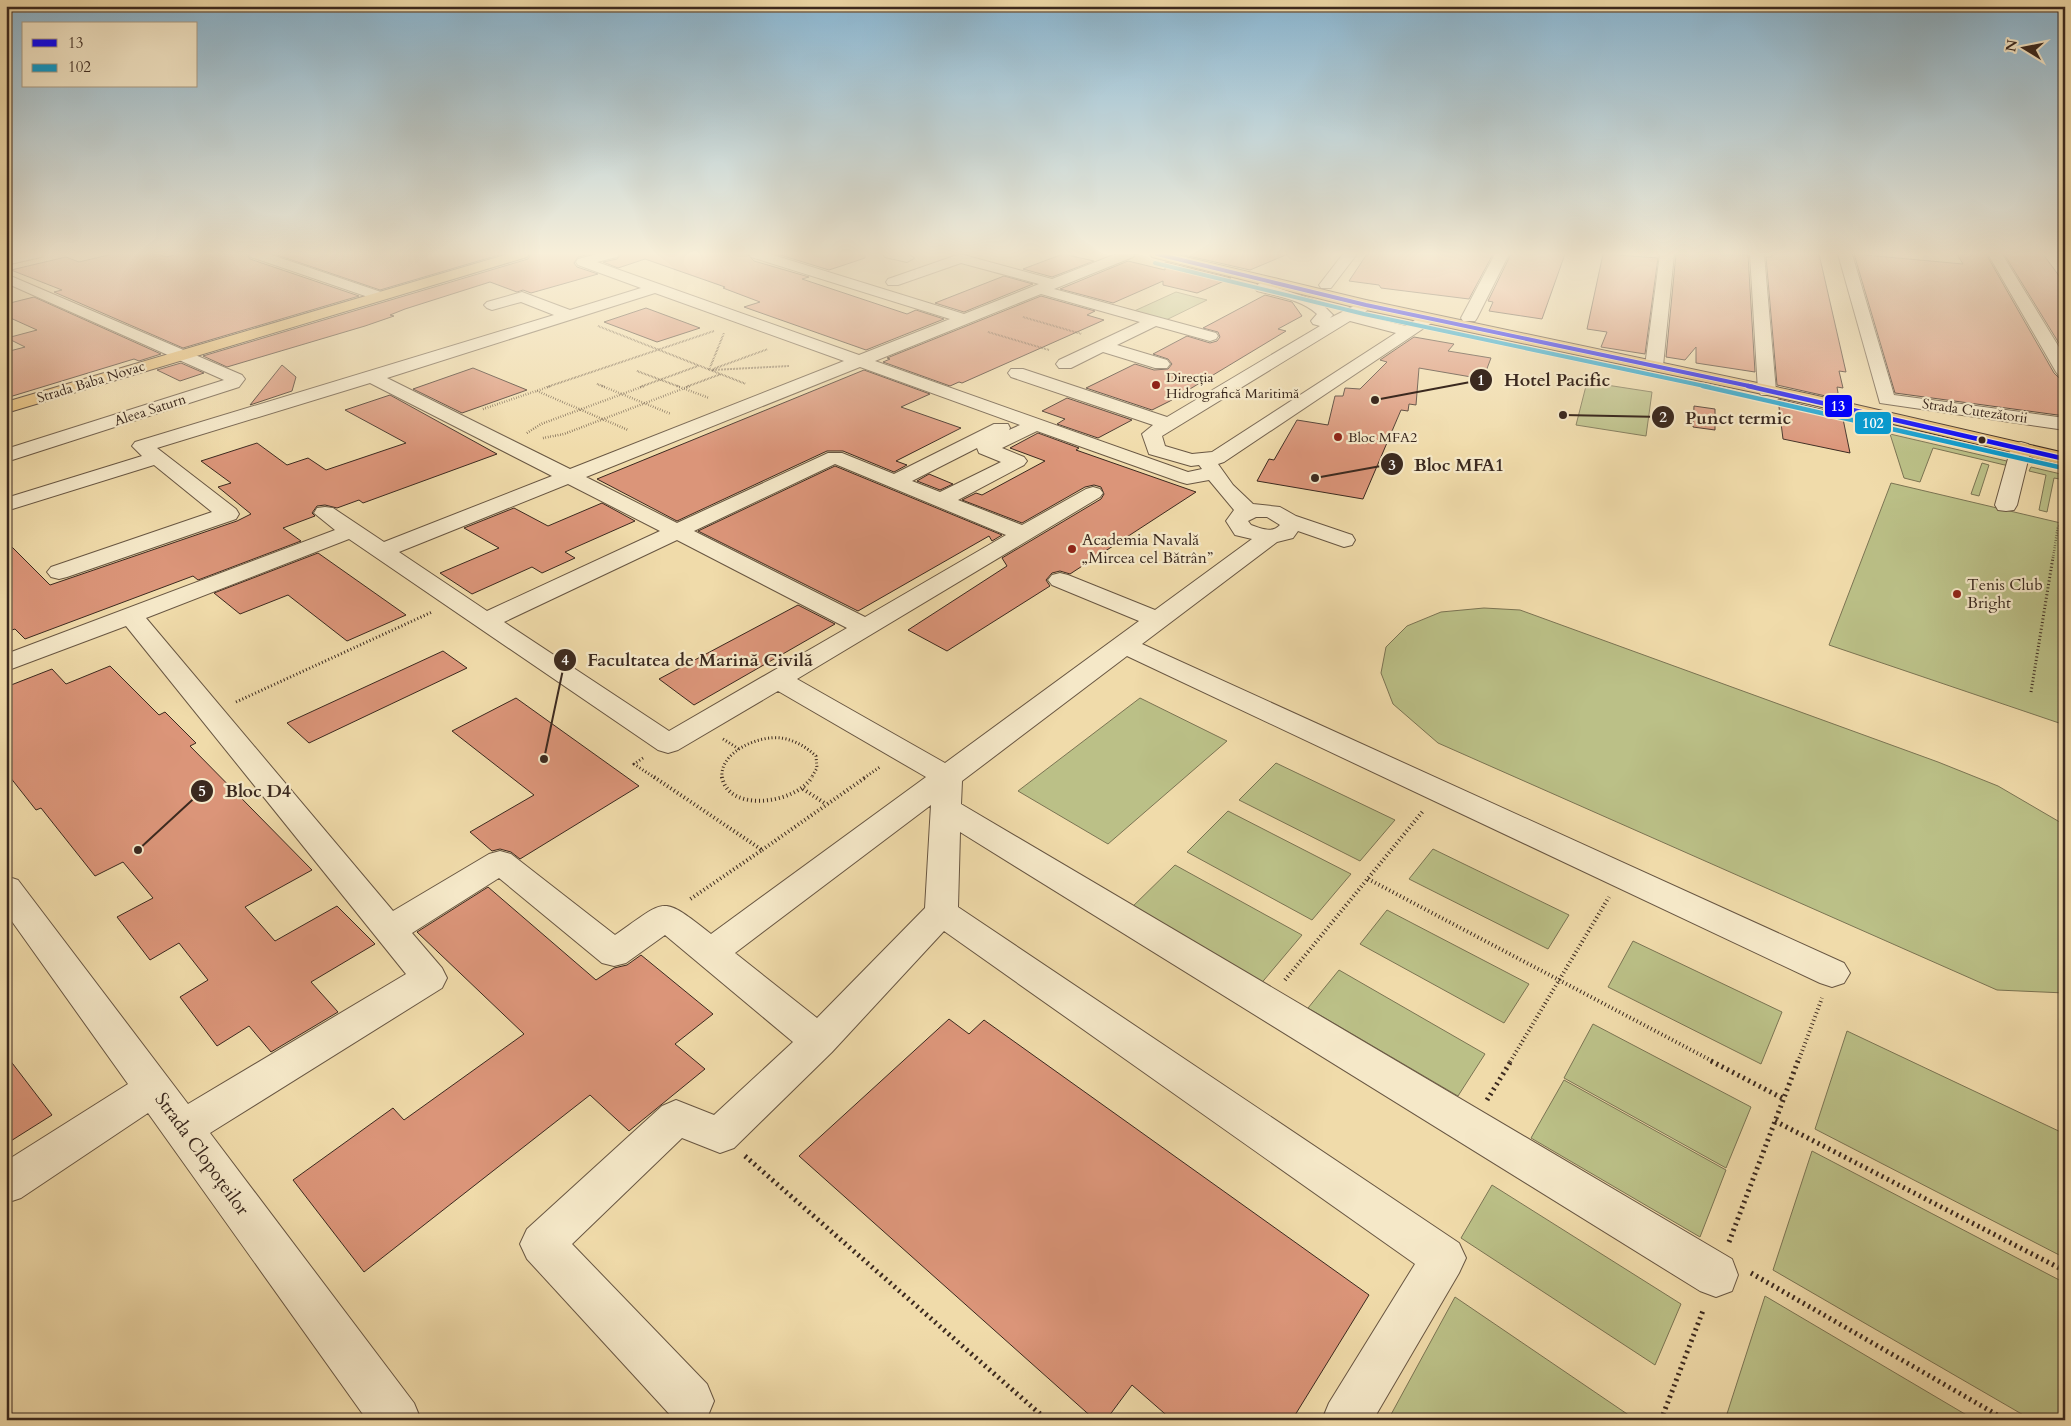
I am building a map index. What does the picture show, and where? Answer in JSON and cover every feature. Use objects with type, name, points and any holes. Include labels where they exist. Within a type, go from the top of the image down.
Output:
[{"type":"main road","name":"Strada Baba Novac","points":[[6,408],[297,321]]},
{"type":"main road","points":[[1435,321],[1564,346],[2065,459]]},
{"type":"main road","points":[[1478,321],[1564,346]]},
{"type":"street","points":[[103,321],[182,355]]},
{"type":"street","points":[[59,572],[228,514],[142,446],[551,321]]},
{"type":"street","points":[[746,321],[1187,478],[1210,466],[1218,458],[1425,321]]},
{"type":"street","points":[[382,551],[961,321]]},
{"type":"street","points":[[1071,361],[1154,321],[1210,336]]},
{"type":"street","points":[[1340,321],[1152,434],[1156,450],[1210,466],[1248,512],[1239,518],[1239,526],[1250,534],[1279,529],[1344,540]]},
{"type":"street","points":[[1344,321],[1409,331]]},
{"type":"street","points":[[1654,366],[1659,321]]},
{"type":"street","points":[[1762,321],[1768,391]]},
{"type":"street","name":"Strada Cutezătorii","points":[[1863,321],[1886,399],[2065,424]]},
{"type":"street","points":[[2034,321],[2065,372]]},
{"type":"street","points":[[1106,344],[1160,364]]},
{"type":"street","name":"Aleea Saturn","points":[[6,456],[233,383],[236,379],[182,355]]},
{"type":"street","points":[[1017,373],[1169,424]]},
{"type":"street","points":[[372,376],[865,627]]},
{"type":"street","points":[[896,482],[1028,421]]},
{"type":"street","points":[[941,500],[1018,460],[986,449],[1028,421]]},
{"type":"street","points":[[2006,505],[2021,448]]},
{"type":"street","points":[[485,621],[835,457],[1024,534]]},
{"type":"street","points":[[6,505],[157,458]]},
{"type":"street","points":[[325,513],[668,744],[1093,493]]},
{"type":"street","points":[[711,953],[946,793],[1124,645],[1279,529]]},
{"type":"street","points":[[6,663],[351,531]]},
{"type":"street","points":[[1060,580],[1157,620]]},
{"type":"street","points":[[130,615],[429,978],[183,1128]]},
{"type":"street","points":[[1124,645],[1832,973]]},
{"type":"street","points":[[777,679],[902,751],[946,793],[1267,1002],[1472,1126],[1732,1273]]},
{"type":"street","points":[[690,1401],[542,1244],[676,1118],[720,1135],[819,1041],[941,912],[946,793]]},
{"type":"street","points":[[390,930],[500,862],[614,953],[666,916],[819,1041]]},
{"type":"street","name":"Strada Clopoțeilor","points":[[8,893],[154,1088],[397,1420]]},
{"type":"street","points":[[941,912],[1444,1258],[1346,1420]]},
{"type":"street","points":[[6,1184],[154,1088]]},
{"type":"path","points":[[583,321],[774,395]]},
{"type":"path","points":[[1033,321],[1106,344]]},
{"type":"path","points":[[454,418],[721,328],[725,330],[709,370]]},
{"type":"path","points":[[986,331],[1071,361]]},
{"type":"path","points":[[709,370],[797,339]]},
{"type":"path","points":[[508,446],[541,424],[698,366]]},
{"type":"path","points":[[709,370],[793,366]]},
{"type":"path","points":[[637,371],[738,409]]},
{"type":"path","points":[[508,446],[564,434],[721,374]]},
{"type":"path","points":[[598,384],[698,425]]},
{"type":"path","points":[[537,390],[656,442]]},
{"type":"path","points":[[2031,692],[2058,526],[2065,528]]},
{"type":"path","points":[[211,714],[456,601]]},
{"type":"path","points":[[773,739],[794,740],[814,752],[818,760],[818,770],[812,780],[803,788],[775,800],[744,799],[732,794],[724,786],[721,777],[723,767],[729,757],[752,743],[773,739]]},
{"type":"path","points":[[668,744],[634,764],[762,850]]},
{"type":"path","points":[[666,916],[902,751]]},
{"type":"path","points":[[803,788],[826,804]]},
{"type":"path","points":[[1267,1002],[1440,791]]},
{"type":"path","points":[[1472,1126],[1622,876]]},
{"type":"path","points":[[1368,879],[1784,1099]]},
{"type":"path","points":[[1661,1420],[1732,1273],[1775,1121],[1832,973]]},
{"type":"path","points":[[1775,1121],[2065,1271]]},
{"type":"path","points":[[720,1135],[1047,1420]]},
{"type":"path","points":[[1732,1273],[2006,1420]]},
{"type":"green space","points":[[1587,382],[1652,392],[1646,436],[1576,425]]},
{"type":"green space","points":[[1890,434],[2011,462],[2009,466],[1933,448],[1920,482],[1904,478]]},
{"type":"green space","points":[[1982,463],[1989,465],[1979,496],[1971,494]]},
{"type":"green space","points":[[2031,467],[2065,475],[2065,480],[2054,478],[2047,512],[2039,510],[2046,475],[2029,471]]},
{"type":"green space","name":"Tenis Club Bright","points":[[1891,483],[2065,524],[2065,725],[1829,645]]},
{"type":"green space","points":[[1484,608],[1520,610],[1938,762],[1998,786],[2058,821],[2065,827],[2065,993],[1997,990],[1438,743],[1393,704],[1381,673],[1386,647],[1407,626],[1441,612]]},
{"type":"green space","points":[[1140,698],[1227,741],[1108,844],[1018,791]]},
{"type":"green space","points":[[1276,763],[1395,820],[1360,861],[1239,800]]},
{"type":"green space","points":[[1228,811],[1351,874],[1312,920],[1187,852]]},
{"type":"green space","points":[[1433,849],[1569,915],[1548,949],[1409,879]]},
{"type":"green space","points":[[1175,865],[1302,935],[1259,986],[1129,910]]},
{"type":"green space","points":[[1387,910],[1529,984],[1504,1023],[1360,944]]},
{"type":"green space","points":[[1633,941],[1782,1012],[1761,1064],[1608,987]]},
{"type":"green space","points":[[1339,970],[1485,1054],[1458,1096],[1308,1008]]},
{"type":"green space","points":[[1593,1024],[1751,1107],[1726,1168],[1564,1078]]},
{"type":"green space","points":[[1847,1031],[2065,1134],[2065,1258],[1815,1129]]},
{"type":"green space","points":[[1564,1080],[1726,1170],[1700,1237],[1531,1138]]},
{"type":"green space","points":[[1812,1151],[2065,1283],[2065,1420],[2032,1420],[1773,1270]]},
{"type":"green space","points":[[1492,1185],[1681,1304],[1655,1365],[1461,1238]]},
{"type":"green space","points":[[1765,1296],[1975,1420],[1725,1420]]},
{"type":"green space","points":[[1455,1297],[1636,1420],[1388,1420]]},
{"type":"building","points":[[16,321],[86,321],[161,354],[139,361],[134,359],[6,398],[6,352],[25,347],[7,338],[37,330]]},
{"type":"building","points":[[120,321],[276,321],[183,348]]},
{"type":"building","points":[[322,321],[381,321],[227,367],[203,356]]},
{"type":"building","points":[[680,321],[700,328],[657,342],[604,322]]},
{"type":"building","points":[[782,321],[940,321],[866,350]]},
{"type":"building","points":[[980,321],[1103,321],[962,383],[959,382],[950,386],[883,362],[890,359],[887,358]]},
{"type":"building","points":[[1217,321],[1294,321],[1278,329],[1286,331],[1152,410],[1086,388],[1135,364],[1154,370],[1168,369],[1172,364],[1168,359],[1153,354],[1187,336],[1210,343],[1217,341],[1220,337],[1218,332],[1203,328]]},
{"type":"building","points":[[1589,321],[1650,321],[1645,354],[1601,347],[1607,332],[1587,329]]},
{"type":"building","points":[[1670,321],[1752,321],[1755,372],[1696,363],[1696,347],[1685,360],[1666,357]]},
{"type":"building","points":[[1771,321],[1834,321],[1846,372],[1839,371],[1843,388],[1837,387],[1839,399],[1777,385]]},
{"type":"building","points":[[1874,321],[2024,321],[2054,373],[2059,378],[2065,379],[2065,416],[1895,393]]},
{"type":"building","points":[[2045,321],[2065,321],[2065,353]]},
{"type":"building","points":[[1414,337],[1454,344],[1448,351],[1491,358],[1483,379],[1419,368],[1416,405],[1409,404],[1408,411],[1401,410],[1363,499],[1257,481],[1269,459],[1274,460],[1297,420],[1328,425],[1335,396],[1343,396],[1345,388],[1360,389],[1387,362],[1380,360]]},
{"type":"building","points":[[181,363],[204,373],[180,381],[157,370]]},
{"type":"building","points":[[282,365],[296,377],[292,391],[250,405]]},
{"type":"building","points":[[473,368],[527,390],[462,413],[413,389]]},
{"type":"building","points":[[864,370],[930,394],[901,407],[961,428],[896,461],[907,465],[894,472],[843,451],[827,451],[677,521],[597,479]]},
{"type":"building","points":[[390,395],[497,454],[363,503],[359,500],[337,508],[325,505],[317,506],[312,513],[315,516],[283,528],[301,541],[198,580],[193,576],[25,639],[15,629],[6,632],[6,541],[50,585],[237,521],[251,514],[218,487],[231,483],[201,461],[257,443],[287,465],[308,458],[326,470],[406,443],[345,410]]},
{"type":"building","points":[[1067,398],[1132,420],[1098,438],[1057,424],[1065,419],[1042,411]]},
{"type":"building","points":[[1778,399],[1842,414],[1850,453],[1783,439]]},
{"type":"building","points":[[1694,406],[1715,409],[1715,430],[1693,427]]},
{"type":"building","name":"Academia Navală „Mircea cel Bătrân”","points":[[1038,433],[1079,448],[1076,450],[1196,492],[1070,574],[1060,571],[1052,573],[1046,580],[1050,586],[947,651],[908,630],[1007,566],[1002,558],[1101,499],[1104,494],[1101,487],[1094,485],[1085,487],[1022,523],[962,500],[976,493],[982,495],[1045,461],[1010,448]]},
{"type":"building","points":[[835,466],[1002,535],[992,541],[989,536],[858,611],[698,531]]},
{"type":"building","points":[[929,474],[953,484],[940,490],[917,481]]},
{"type":"building","points":[[602,503],[635,521],[565,552],[575,558],[542,573],[532,567],[472,594],[440,573],[499,548],[464,528],[514,508],[548,526]]},
{"type":"building","points":[[318,553],[406,615],[347,641],[288,595],[240,614],[214,593]]},
{"type":"building","points":[[798,605],[835,624],[694,705],[659,679]]},
{"type":"building","points":[[443,651],[467,668],[309,743],[287,723]]},
{"type":"building","points":[[110,666],[159,715],[165,712],[196,743],[190,746],[312,870],[245,907],[275,941],[337,906],[375,944],[311,982],[338,1012],[271,1052],[249,1026],[217,1046],[180,997],[208,980],[179,943],[150,960],[117,917],[153,898],[123,862],[95,876],[41,808],[36,810],[6,772],[6,687],[52,669],[66,684]]},
{"type":"building","points":[[516,698],[639,786],[520,859],[511,852],[500,849],[492,851],[470,832],[534,795],[452,731]]},
{"type":"building","points":[[488,887],[596,980],[614,968],[627,965],[641,955],[713,1014],[675,1044],[705,1069],[629,1131],[590,1095],[364,1272],[293,1180],[393,1108],[404,1120],[524,1034],[417,932]]},
{"type":"building","points":[[949,1019],[969,1034],[984,1020],[1369,1295],[1292,1420],[1172,1420],[1132,1385],[1106,1420],[1095,1420],[799,1156]]},
{"type":"building","points":[[6,1055],[52,1115],[6,1144]]},
{"type":"transit line","name":"102","points":[[1395,321],[1807,408],[2063,468]]},
{"type":"transit line","name":"13","points":[[1439,321],[1809,399],[2065,459]]},
{"type":"place","name":"Direcția Hidrografică Maritimă","points":[[1156,385]]},
{"type":"place","name":"Hotel Pacific","points":[[1375,400]]},
{"type":"place","name":"Punct termic","points":[[1563,415]]},
{"type":"place","name":"Bloc MFA2","points":[[1338,437]]},
{"type":"place","name":"Bloc MFA1","points":[[1315,478]]},
{"type":"place","name":"Academia Navală „Mircea cel Bătrân”","points":[[1072,549]]},
{"type":"place","name":"Tenis Club Bright","points":[[1957,594]]},
{"type":"place","name":"Facultatea de Marină Civilă","points":[[544,759]]},
{"type":"place","name":"Bloc D4","points":[[138,850]]}]
